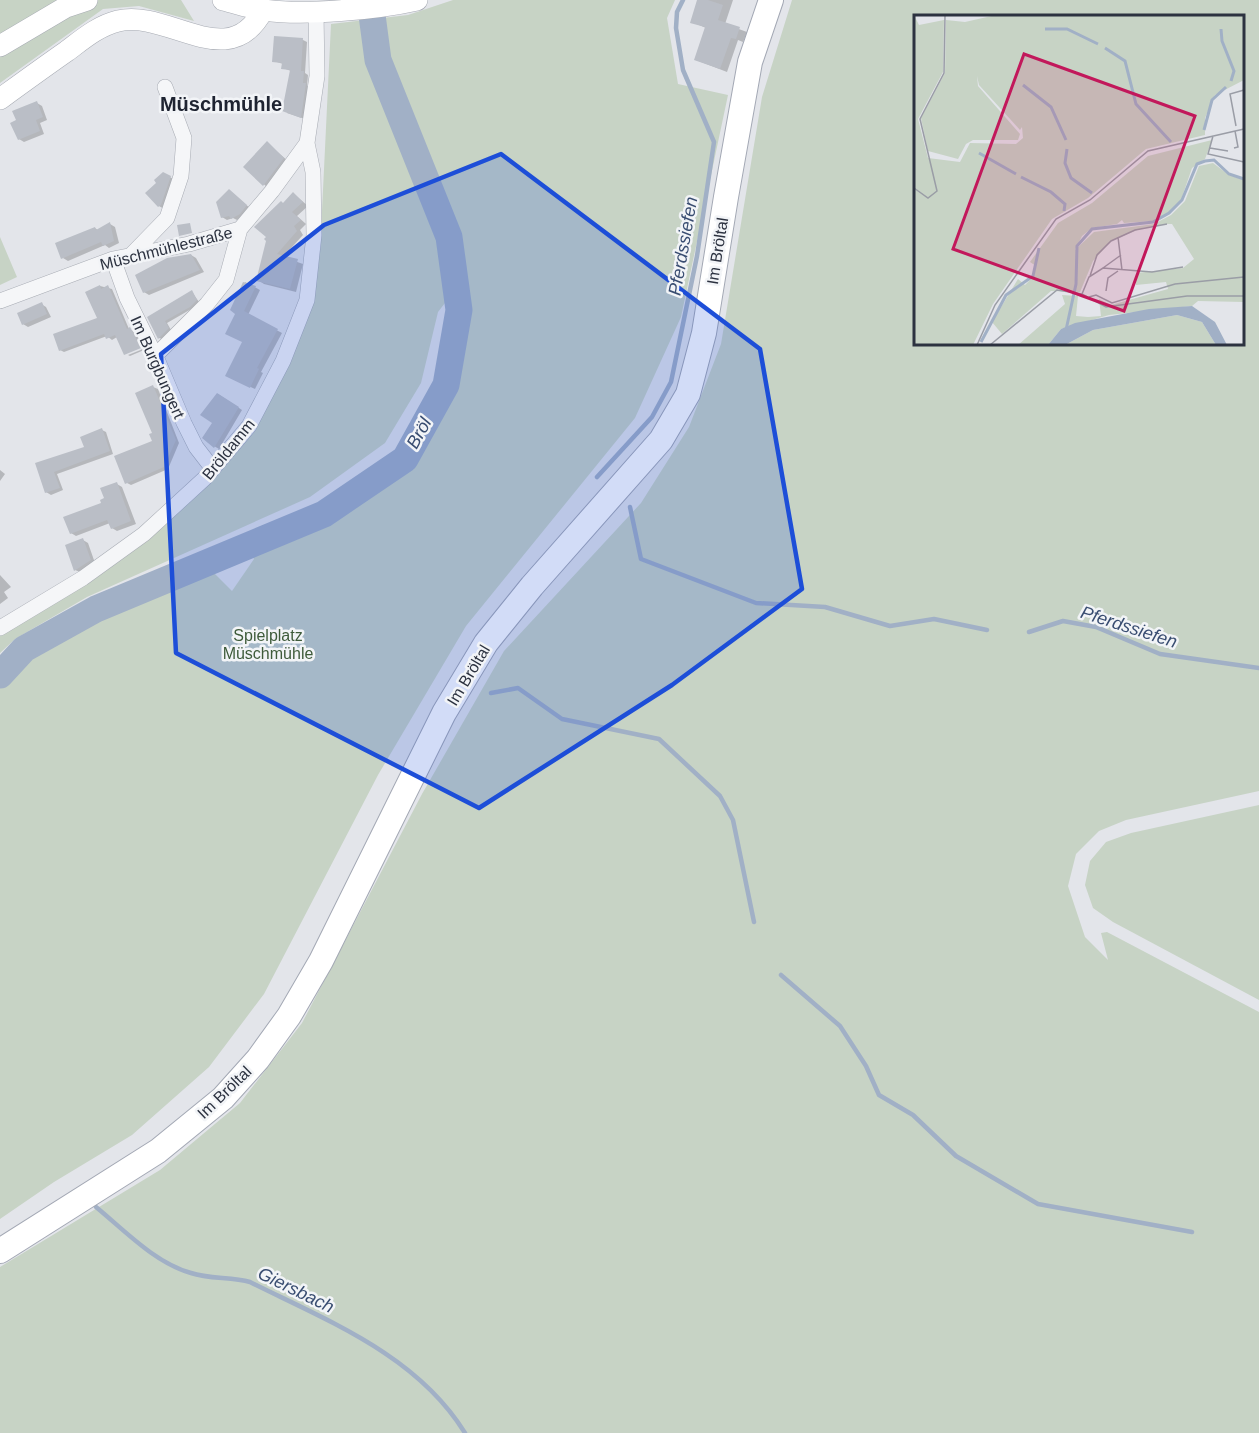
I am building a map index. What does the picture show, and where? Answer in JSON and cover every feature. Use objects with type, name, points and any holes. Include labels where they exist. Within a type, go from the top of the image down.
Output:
[{"type":"main road","name":"Im Bröltal","points":[[0,1251],[158,1151],[223,1098],[258,1059],[289,1016],[321,961],[444,713],[486,643],[661,440],[688,394],[704,333],[750,62],[771,0]]},
{"type":"street","points":[[0,46],[66,7],[87,0]]},
{"type":"street","points":[[223,0],[263,10],[323,11],[411,2]]},
{"type":"street","points":[[0,99],[99,28],[119,21],[141,19],[203,37],[223,39],[240,37],[255,25],[263,10]]},
{"type":"street","name":"Müschmühlestraße","points":[[0,301],[113,259],[189,244],[240,229],[272,191],[307,143],[317,76],[323,11]]},
{"type":"street","points":[[132,254],[167,218],[181,176],[184,138],[165,87]]},
{"type":"street","name":"Bröldamm","points":[[0,628],[83,578],[122,551],[163,517],[213,469],[249,426],[283,361],[307,300],[314,235],[313,172],[307,143]]},
{"type":"street","points":[[155,356],[207,304],[226,280],[240,229]]},
{"type":"street","name":"Im Burgbungert","points":[[113,259],[127,298],[155,356],[183,423],[196,447],[213,469]]},
{"type":"highlighted area","points":[[501,154],[760,349],[802,589],[672,685],[479,808],[176,653],[161,354],[324,225]]},
{"type":"green space","points":[[0,0],[181,0],[194,21],[139,6],[103,9],[0,83]]},
{"type":"green space","name":"Spielplatz Müschmühle","points":[[453,0],[675,0],[667,18],[678,84],[728,95],[681,317],[635,418],[466,626],[378,775],[264,994],[209,1067],[132,1135],[54,1182],[0,1219],[0,683],[25,654],[102,616],[210,569],[232,591],[254,559],[250,551],[324,521],[407,461],[454,388],[466,311],[466,276],[438,312],[421,383],[385,443],[310,497],[87,597],[15,639],[0,653],[0,632],[79,585],[251,429],[320,252],[331,24],[408,15]]},
{"type":"green space","points":[[792,0],[1259,0],[1259,791],[1126,820],[1099,831],[1076,854],[1068,886],[1085,937],[1108,960],[1101,933],[1107,932],[1259,1012],[1259,1433],[0,1433],[0,1267],[160,1170],[240,1103],[302,1023],[422,794],[504,651],[641,503],[689,427],[721,344],[762,97]]},
{"type":"green space","points":[[0,237],[17,277],[0,285]]},
{"type":"green space","points":[[1259,805],[1259,1000],[1113,922],[1093,908],[1085,885],[1090,861],[1106,842],[1131,833]]},
{"type":"building","points":[[697,0],[708,0],[723,5],[718,20],[740,27],[736,39],[731,38],[720,69],[694,60],[705,27],[690,23]]},
{"type":"building","points":[[274,36],[303,38],[301,71],[304,71],[303,83],[306,83],[301,118],[282,111],[290,70],[281,69],[282,63],[272,62]]},
{"type":"building","points":[[37,101],[43,117],[36,120],[40,131],[18,140],[10,123],[16,120],[12,111]]},
{"type":"building","points":[[267,141],[284,158],[263,186],[243,167]]},
{"type":"building","points":[[163,172],[171,176],[161,205],[158,207],[145,193],[156,183],[154,180]]},
{"type":"building","points":[[229,189],[247,205],[240,214],[231,219],[229,216],[221,218],[216,202]]},
{"type":"building","points":[[293,192],[303,202],[292,212],[301,220],[294,226],[297,231],[277,254],[298,259],[290,289],[256,281],[266,237],[254,227]]},
{"type":"building","points":[[110,222],[114,241],[103,246],[101,242],[61,259],[55,243],[95,227],[96,230]]},
{"type":"building","points":[[190,223],[192,233],[179,236],[177,225]]},
{"type":"building","points":[[191,254],[200,270],[143,293],[135,275],[167,258]]},
{"type":"building","points":[[243,282],[256,286],[244,311],[278,329],[257,368],[259,369],[250,388],[225,376],[242,342],[225,334],[235,314],[230,310]]},
{"type":"building","points":[[100,285],[101,289],[108,285],[127,329],[130,327],[141,348],[124,355],[115,335],[106,339],[104,334],[59,351],[53,334],[97,318],[85,292]]},
{"type":"building","points":[[192,290],[197,300],[190,307],[165,321],[169,328],[158,339],[147,317]]},
{"type":"building","points":[[42,302],[47,314],[22,325],[17,313]]},
{"type":"building","points":[[153,385],[176,440],[164,467],[125,484],[114,456],[152,441],[149,434],[152,433],[135,393]]},
{"type":"building","points":[[217,393],[239,407],[214,448],[202,438],[212,423],[200,415]]},
{"type":"building","points":[[102,428],[110,451],[54,472],[60,488],[45,493],[35,463],[84,447],[80,437]]},
{"type":"building","points":[[117,482],[131,521],[111,529],[107,520],[70,534],[63,517],[101,503],[100,500],[104,498],[100,488]]},
{"type":"building","points":[[83,538],[91,560],[74,571],[65,545]]},
{"type":"waterway","name":"Bröl","points":[[0,675],[24,649],[96,609],[324,514],[405,459],[446,385],[459,310],[449,237],[378,60],[370,0]]},
{"type":"waterway","name":"Pferdssiefen","points":[[597,477],[652,417],[671,382],[697,256],[714,142],[683,70],[676,28],[677,12],[683,0]]},
{"type":"waterway","name":"Pferdssiefen","points":[[630,507],[641,559],[756,603],[825,607],[890,626],[934,619],[987,630]]},
{"type":"waterway","name":"Pferdssiefen","points":[[1029,632],[1063,621],[1096,627],[1160,654],[1259,668]]},
{"type":"waterway","points":[[491,693],[518,688],[562,719],[659,739],[720,796],[733,820],[754,922]]},
{"type":"waterway","points":[[781,975],[840,1026],[866,1066],[879,1095],[913,1115],[956,1156],[1038,1204],[1192,1232]]},
{"type":"waterway","name":"Giersbach","points":[[96,1207],[140,1245],[165,1262],[198,1275],[250,1282],[340,1326],[369,1343],[422,1382],[445,1406],[465,1433]]},
{"type":"district","name":"Müschmühle","points":[[221,104]]}]
